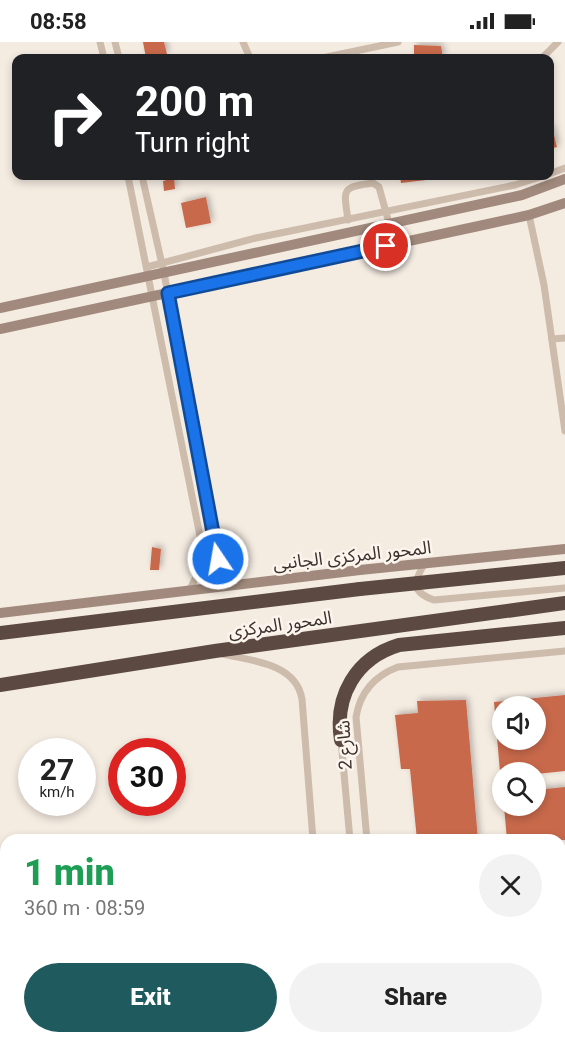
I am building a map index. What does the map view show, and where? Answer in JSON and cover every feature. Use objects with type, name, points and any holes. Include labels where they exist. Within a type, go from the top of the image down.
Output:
[{"type":"highway","name":"المحور المركزى","points":[[0,633],[360,589],[565,568]]},
{"type":"highway","name":"المحور المركزى","points":[[0,685],[214,651],[565,603]]},
{"type":"highway","points":[[341,740],[340,709],[346,689],[363,664],[380,652],[399,645],[565,628]]},
{"type":"street","points":[[341,54],[398,42]]},
{"type":"street","points":[[546,54],[558,42]]},
{"type":"street","points":[[163,268],[256,238],[348,220],[387,217],[522,195],[565,179]]},
{"type":"street","points":[[129,180],[201,541],[201,567],[189,591]]},
{"type":"street","points":[[143,180],[168,293],[213,538],[220,566],[233,584]]},
{"type":"street","points":[[0,308],[148,271],[387,217],[531,180]]},
{"type":"street","points":[[348,220],[346,190],[361,184],[373,183],[379,187],[387,217]]},
{"type":"street","points":[[0,329],[529,215],[565,203]]},
{"type":"street","points":[[529,215],[544,285],[565,431]]},
{"type":"street","points":[[552,339],[565,338]]},
{"type":"street","points":[[201,541],[213,538]]},
{"type":"street","name":"المحور المركزى الجانبى","points":[[0,613],[233,584],[565,549]]},
{"type":"street","points":[[425,564],[416,577],[416,588],[422,596],[434,600],[565,588]]},
{"type":"street","points":[[214,651],[282,670],[292,677],[299,687],[302,699],[313,834]]},
{"type":"street","name":"شارع 2","points":[[366,834],[356,725],[357,710],[362,695],[372,683],[384,673],[398,667],[565,651]]},
{"type":"street","name":"شارع 2","points":[[341,740],[350,834]]},
{"type":"building","points":[[143,42],[164,42],[167,54],[145,54]]},
{"type":"building","points":[[414,45],[441,46],[442,54],[414,54]]},
{"type":"building","points":[[174,180],[175,189],[164,191],[163,181]]},
{"type":"building","points":[[401,180],[426,180],[401,183]]},
{"type":"building","points":[[206,197],[211,223],[186,228],[181,203]]},
{"type":"building","points":[[152,547],[161,549],[159,570],[150,570]]},
{"type":"building","points":[[565,695],[565,771],[546,773],[546,762],[499,762],[498,750],[546,750],[546,697]]},
{"type":"building","points":[[466,700],[477,834],[416,834],[410,769],[401,769],[395,715],[418,713],[417,701]]},
{"type":"building","points":[[565,787],[565,834],[506,834],[505,816],[546,816],[546,789]]},
{"type":"route","points":[[218,559],[168,293],[386,246]]}]
